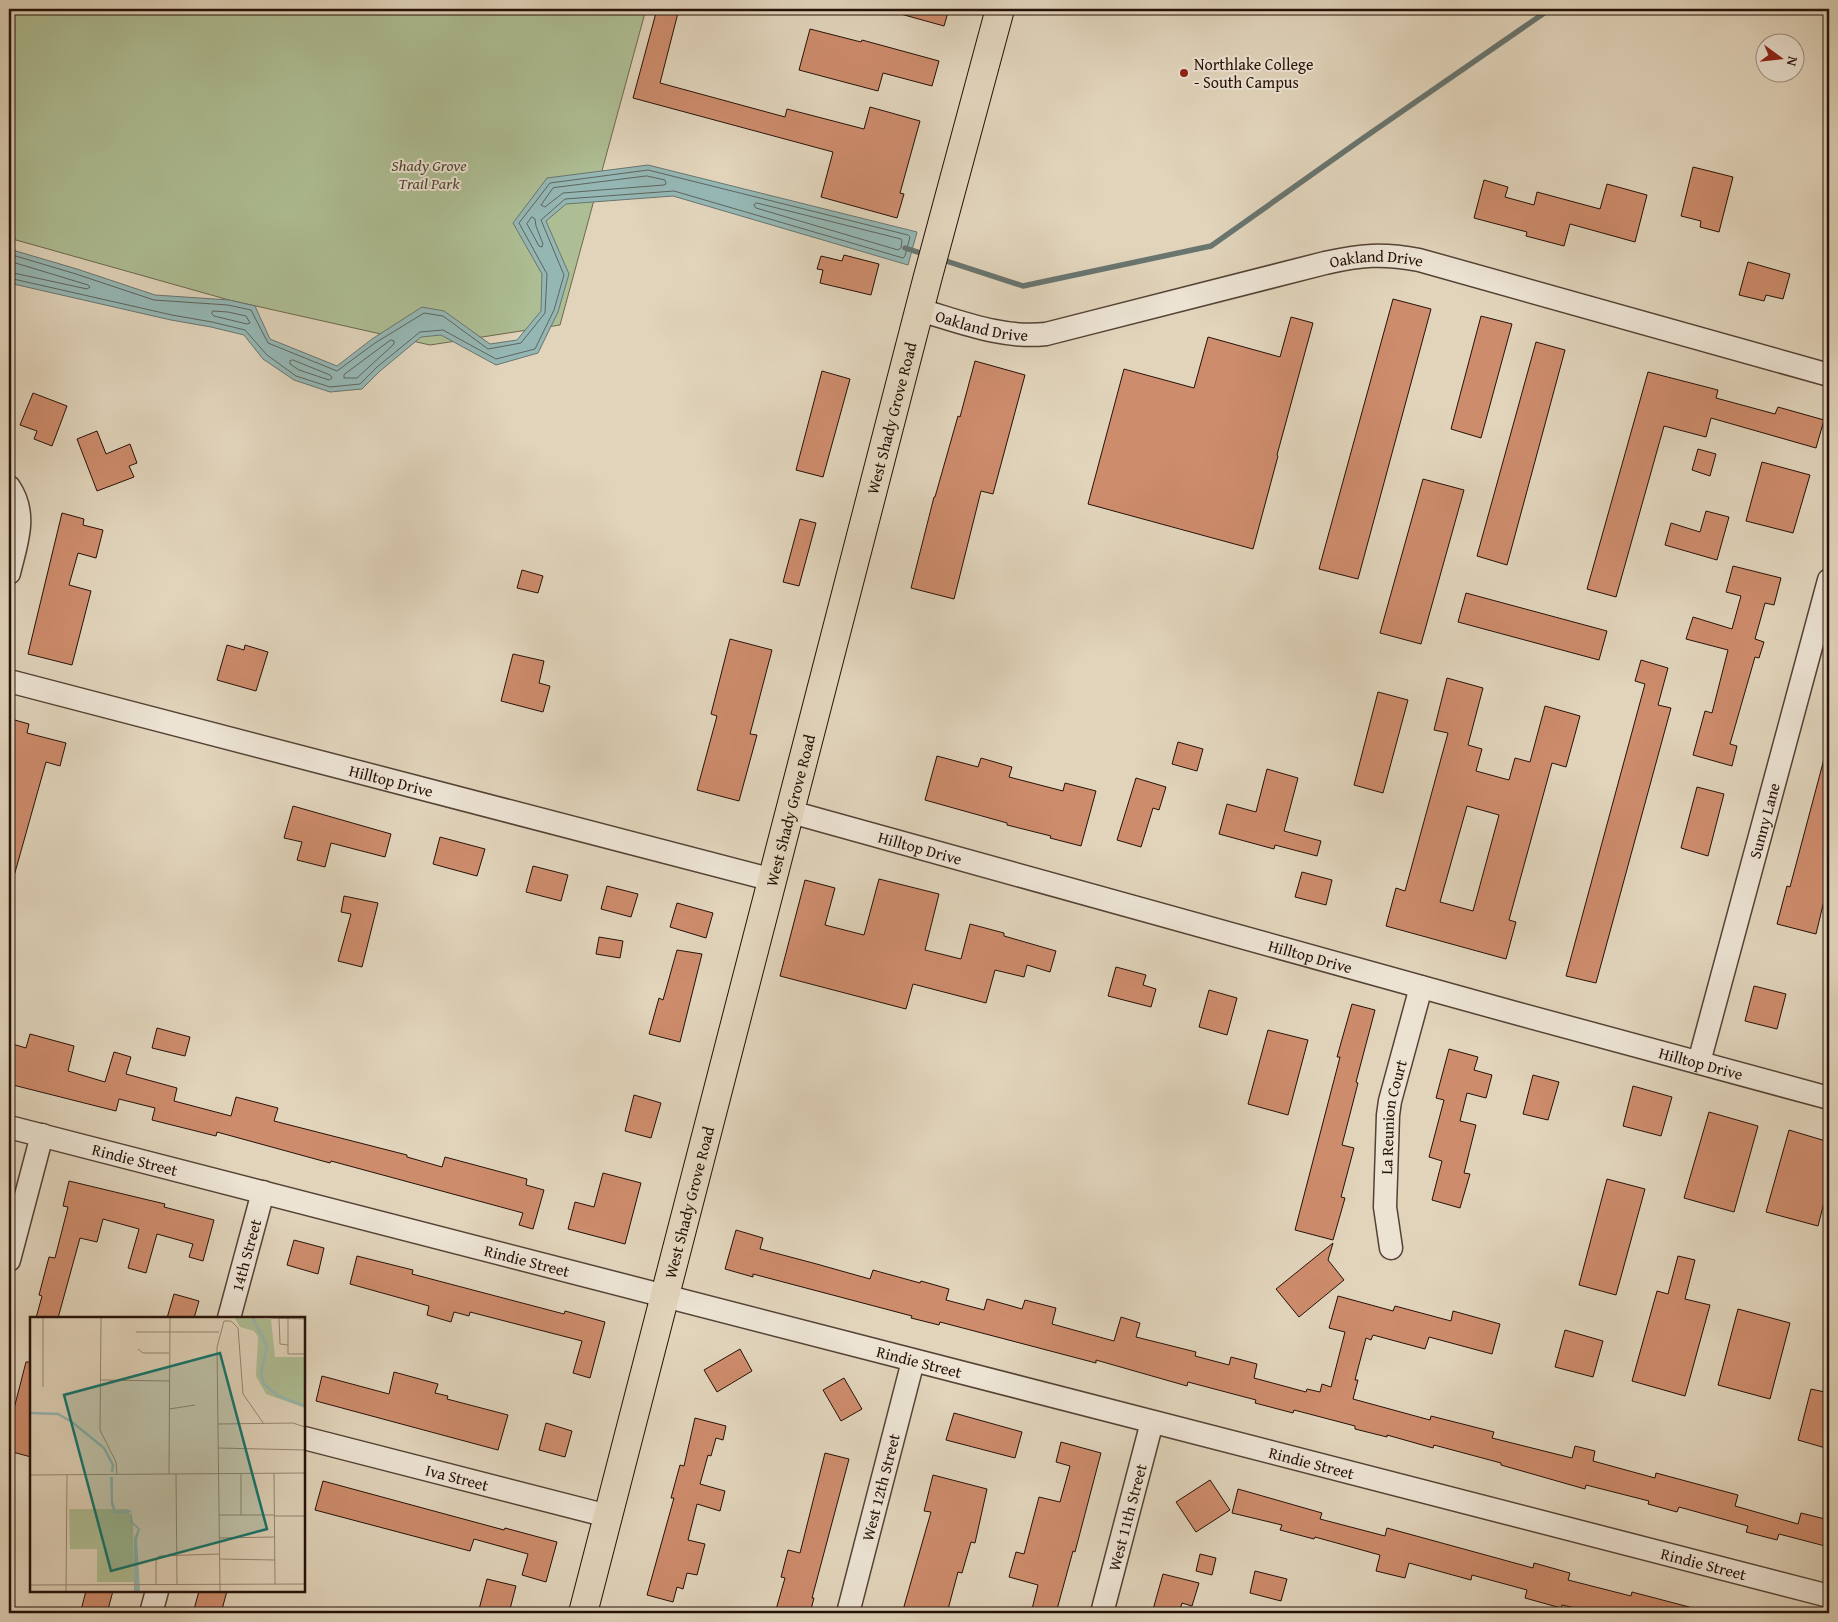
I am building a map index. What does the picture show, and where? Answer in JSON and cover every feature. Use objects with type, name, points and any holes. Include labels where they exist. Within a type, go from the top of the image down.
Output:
[{"type":"main road","name":"West Shady Grove Road","points":[[583,1613],[920,310],[1000,9]]},
{"type":"street","name":"Oakland Drive","points":[[920,310],[1001,333],[1029,336],[1046,334],[1325,263],[1356,256],[1387,255],[1419,260],[1829,374]]},
{"type":"street","points":[[9,487],[18,505],[19,530],[9,573]]},
{"type":"street","name":"Sunny Lane","points":[[1699,1062],[1829,580]]},
{"type":"street","name":"Hilltop Drive","points":[[9,681],[773,880]]},
{"type":"street","name":"Hilltop Drive","points":[[791,812],[1829,1098]]},
{"type":"street","name":"La Reunion Court","points":[[1391,1248],[1386,1206],[1388,1115],[1390,1101],[1421,987]]},
{"type":"street","name":"Rindie Street","points":[[9,1127],[1829,1596]]},
{"type":"street","points":[[9,1260],[42,1135]]},
{"type":"street","name":"14th Street","points":[[230,1317],[263,1192]]},
{"type":"street","name":"West 12th Street","points":[[848,1613],[913,1361]]},
{"type":"street","name":"West 11th Street","points":[[1102,1613],[1152,1422]]},
{"type":"street","name":"Iva Street","points":[[305,1438],[608,1516]]},
{"type":"street","points":[[152,1613],[157,1592]]},
{"type":"green space","name":"Shady Grove Trail Park","points":[[9,9],[646,9],[560,325],[430,345],[229,300],[9,238]]},
{"type":"water","points":[[648,165],[917,232],[908,265],[673,196],[566,204],[546,221],[569,274],[558,312],[538,353],[496,365],[441,335],[421,337],[380,371],[362,389],[330,392],[294,380],[263,359],[244,335],[9,283],[9,249],[155,295],[229,300],[255,306],[270,339],[337,366],[372,339],[422,307],[444,311],[490,344],[517,340],[541,311],[542,274],[513,223],[547,178]]},
{"type":"building","points":[[657,9],[679,9],[660,83],[785,117],[787,109],[864,129],[870,107],[920,121],[900,193],[904,194],[897,218],[821,197],[833,152],[633,98]]},
{"type":"building","points":[[898,9],[949,9],[944,26],[897,13]]},
{"type":"building","points":[[810,29],[861,42],[862,40],[939,61],[932,86],[883,73],[878,91],[799,70]]},
{"type":"building","points":[[1693,167],[1733,177],[1719,232],[1700,227],[1701,221],[1681,216]]},
{"type":"building","points":[[1484,180],[1508,187],[1505,197],[1534,205],[1537,192],[1600,209],[1607,184],[1647,195],[1635,242],[1570,224],[1564,246],[1526,236],[1527,232],[1474,218]]},
{"type":"building","points":[[844,255],[879,264],[871,295],[820,283],[823,270],[817,269],[821,256],[842,261]]},
{"type":"building","points":[[1748,262],[1790,274],[1783,299],[1766,295],[1764,301],[1739,295]]},
{"type":"building","points":[[1393,299],[1431,309],[1358,579],[1319,569]]},
{"type":"building","points":[[1481,316],[1512,324],[1481,438],[1451,429]]},
{"type":"building","points":[[1291,317],[1313,323],[1253,549],[1088,504],[1124,369],[1194,388],[1208,337],[1280,357]]},
{"type":"building","points":[[1536,342],[1565,350],[1507,565],[1477,556]]},
{"type":"building","points":[[975,361],[1025,375],[993,494],[981,491],[954,599],[911,588],[934,497],[958,416],[960,417]]},
{"type":"building","points":[[822,371],[850,379],[823,477],[796,470]]},
{"type":"building","points":[[1648,372],[1718,390],[1716,398],[1775,414],[1778,407],[1824,420],[1816,448],[1711,418],[1706,437],[1664,426],[1616,597],[1587,589]]},
{"type":"building","points":[[33,393],[67,406],[52,446],[34,439],[37,431],[20,425]]},
{"type":"building","points":[[97,431],[106,454],[130,444],[137,463],[129,466],[134,477],[97,491],[77,439]]},
{"type":"building","points":[[1698,449],[1716,454],[1710,476],[1692,470]]},
{"type":"building","points":[[1762,462],[1810,475],[1793,533],[1746,521]]},
{"type":"building","points":[[1423,479],[1464,490],[1421,644],[1380,633]]},
{"type":"building","points":[[1706,511],[1729,517],[1717,560],[1665,545],[1671,523],[1700,532]]},
{"type":"building","points":[[62,513],[84,519],[83,525],[103,530],[96,558],[78,553],[69,585],[91,591],[72,665],[28,654]]},
{"type":"building","points":[[800,519],[816,523],[799,586],[783,582]]},
{"type":"building","points":[[1733,566],[1781,578],[1774,605],[1765,603],[1755,639],[1764,642],[1759,658],[1755,657],[1730,744],[1737,746],[1732,766],[1693,755],[1705,711],[1712,713],[1728,650],[1686,639],[1693,617],[1732,629],[1741,596],[1726,592]]},
{"type":"building","points":[[522,570],[543,576],[538,593],[517,588]]},
{"type":"building","points":[[1466,593],[1607,631],[1599,660],[1458,622]]},
{"type":"building","points":[[730,639],[772,650],[750,734],[757,735],[739,801],[697,790],[717,716],[711,714]]},
{"type":"building","points":[[227,645],[244,650],[245,645],[268,652],[256,691],[217,680]]},
{"type":"building","points":[[513,654],[544,661],[539,683],[550,686],[543,712],[501,701]]},
{"type":"building","points":[[1641,660],[1668,668],[1658,705],[1671,708],[1596,983],[1566,976],[1645,684],[1635,681]]},
{"type":"building","points":[[1447,678],[1483,688],[1468,745],[1482,749],[1476,771],[1509,780],[1515,758],[1530,762],[1545,706],[1580,716],[1566,767],[1552,763],[1509,920],[1516,922],[1506,959],[1386,926],[1396,888],[1405,891],[1448,733],[1434,730]],"holes":[[[1467,806],[1499,815],[1473,911],[1440,902]]]},
{"type":"building","points":[[1378,692],[1408,700],[1383,793],[1354,785]]},
{"type":"building","points":[[11,719],[29,724],[27,733],[66,743],[60,766],[46,762],[14,876],[9,876],[9,728]]},
{"type":"building","points":[[1178,742],[1203,749],[1197,771],[1172,764]]},
{"type":"building","points":[[937,756],[978,767],[981,758],[1012,767],[1009,777],[1063,791],[1065,783],[1096,791],[1081,846],[925,800]]},
{"type":"building","points":[[1824,759],[1829,760],[1829,880],[1816,934],[1777,924],[1787,886],[1790,887]]},
{"type":"building","points":[[1267,769],[1298,778],[1284,831],[1321,841],[1317,856],[1275,845],[1274,849],[1219,834],[1227,804],[1256,812]]},
{"type":"building","points":[[1136,778],[1166,787],[1159,810],[1153,808],[1141,847],[1117,840]]},
{"type":"building","points":[[1697,787],[1724,794],[1708,856],[1681,848]]},
{"type":"building","points":[[293,806],[391,834],[385,857],[331,843],[325,867],[297,860],[302,842],[284,838]]},
{"type":"building","points":[[440,837],[485,849],[477,876],[433,864]]},
{"type":"building","points":[[533,866],[568,875],[561,901],[526,892]]},
{"type":"building","points":[[1302,872],[1332,880],[1326,905],[1295,897]]},
{"type":"building","points":[[879,879],[939,894],[925,950],[961,959],[970,924],[1004,933],[1004,936],[1056,951],[1050,972],[1027,965],[1024,977],[995,970],[986,1003],[913,984],[906,1009],[780,976],[805,880],[835,888],[825,925],[864,935]]},
{"type":"building","points":[[607,886],[638,894],[631,917],[601,909]]},
{"type":"building","points":[[344,896],[378,903],[362,967],[338,961],[351,914],[341,912]]},
{"type":"building","points":[[677,903],[713,913],[706,938],[670,927]]},
{"type":"building","points":[[599,937],[623,941],[620,958],[596,954]]},
{"type":"building","points":[[677,950],[702,954],[680,1042],[649,1034],[659,998],[663,1000]]},
{"type":"building","points":[[1116,967],[1146,975],[1143,985],[1156,989],[1151,1007],[1108,996]]},
{"type":"building","points":[[1754,986],[1786,994],[1777,1029],[1745,1021]]},
{"type":"building","points":[[1209,990],[1237,998],[1227,1035],[1199,1027]]},
{"type":"building","points":[[1352,1004],[1375,1010],[1342,1145],[1354,1148],[1341,1197],[1345,1198],[1333,1240],[1295,1230],[1340,1057],[1337,1057]]},
{"type":"building","points":[[157,1028],[190,1037],[185,1056],[152,1048]]},
{"type":"building","points":[[1268,1030],[1308,1040],[1288,1115],[1248,1104]]},
{"type":"building","points":[[30,1034],[74,1046],[68,1071],[105,1082],[114,1052],[131,1057],[126,1074],[177,1088],[174,1101],[231,1116],[236,1097],[278,1108],[274,1121],[407,1155],[407,1157],[442,1167],[445,1157],[527,1179],[526,1185],[544,1190],[533,1229],[519,1225],[523,1213],[217,1132],[216,1136],[152,1120],[155,1108],[119,1099],[116,1111],[9,1084],[9,1043],[26,1048]]},
{"type":"building","points":[[1449,1049],[1478,1057],[1474,1070],[1492,1075],[1486,1098],[1467,1093],[1460,1121],[1476,1125],[1464,1173],[1470,1174],[1460,1208],[1432,1200],[1442,1161],[1429,1157],[1444,1100],[1436,1098]]},
{"type":"building","points":[[1533,1075],[1559,1082],[1548,1120],[1523,1114]]},
{"type":"building","points":[[1633,1086],[1672,1097],[1661,1136],[1623,1126]]},
{"type":"building","points":[[634,1095],[661,1103],[651,1138],[625,1131]]},
{"type":"building","points":[[1709,1112],[1758,1126],[1734,1212],[1684,1198]]},
{"type":"building","points":[[1789,1130],[1829,1142],[1829,1183],[1818,1226],[1766,1212]]},
{"type":"building","points":[[603,1173],[641,1183],[625,1244],[568,1229],[575,1202],[594,1207]]},
{"type":"building","points":[[1607,1179],[1645,1189],[1616,1295],[1579,1285]]},
{"type":"building","points":[[69,1181],[165,1204],[164,1207],[214,1220],[203,1261],[189,1257],[193,1244],[157,1234],[146,1273],[128,1268],[139,1229],[103,1219],[97,1242],[80,1238],[58,1317],[36,1317],[42,1296],[39,1295],[49,1257],[55,1258],[68,1207],[63,1206]]},
{"type":"building","points":[[736,1230],[763,1238],[760,1249],[870,1279],[873,1270],[920,1283],[921,1281],[949,1289],[946,1300],[984,1310],[987,1299],[1022,1309],[1025,1300],[1056,1308],[1052,1324],[1114,1341],[1121,1317],[1140,1323],[1136,1337],[1196,1352],[1195,1356],[1229,1365],[1231,1357],[1257,1364],[1254,1378],[1306,1392],[1307,1389],[1320,1392],[1322,1384],[1331,1387],[1345,1332],[1329,1328],[1338,1296],[1393,1311],[1395,1306],[1451,1321],[1453,1311],[1500,1324],[1492,1354],[1429,1337],[1425,1349],[1373,1335],[1371,1340],[1366,1338],[1355,1380],[1358,1380],[1353,1399],[1430,1420],[1431,1416],[1494,1432],[1492,1438],[1572,1458],[1575,1446],[1595,1451],[1593,1461],[1655,1478],[1656,1473],[1738,1495],[1735,1506],[1798,1524],[1801,1513],[1829,1520],[1829,1547],[1779,1534],[1777,1540],[1746,1532],[1748,1526],[1679,1507],[1677,1512],[1648,1504],[1649,1501],[1586,1485],[1585,1489],[1501,1465],[1501,1463],[1434,1445],[1433,1448],[1387,1435],[1387,1437],[1355,1429],[1355,1426],[1294,1410],[1293,1413],[1255,1403],[1256,1400],[1188,1382],[1187,1386],[1096,1360],[1096,1363],[940,1322],[939,1325],[911,1318],[912,1316],[753,1274],[753,1277],[725,1269]]},
{"type":"building","points":[[294,1240],[324,1248],[318,1274],[287,1265]]},
{"type":"building","points":[[1333,1243],[1328,1260],[1344,1280],[1299,1317],[1276,1289]]},
{"type":"building","points":[[357,1256],[413,1270],[412,1274],[564,1314],[565,1311],[605,1322],[590,1378],[573,1373],[582,1341],[470,1312],[469,1316],[454,1312],[451,1322],[427,1315],[429,1306],[350,1284]]},
{"type":"building","points":[[1678,1256],[1695,1260],[1685,1299],[1710,1305],[1685,1396],[1632,1381],[1657,1291],[1668,1294]]},
{"type":"building","points":[[174,1294],[199,1301],[194,1317],[167,1317]]},
{"type":"building","points":[[1738,1309],[1790,1323],[1770,1399],[1718,1385]]},
{"type":"building","points":[[1565,1330],[1603,1341],[1593,1377],[1555,1367]]},
{"type":"building","points":[[740,1349],[752,1371],[717,1392],[704,1370]]},
{"type":"building","points":[[26,1362],[30,1362],[30,1457],[9,1451],[9,1428]]},
{"type":"building","points":[[394,1372],[438,1384],[435,1393],[448,1396],[447,1399],[508,1415],[498,1450],[316,1401],[322,1376],[389,1394]]},
{"type":"building","points":[[844,1378],[862,1409],[841,1421],[823,1390]]},
{"type":"building","points":[[1811,1389],[1829,1393],[1829,1449],[1798,1440]]},
{"type":"building","points":[[954,1413],[1022,1432],[1015,1458],[946,1440]]},
{"type":"building","points":[[695,1418],[726,1426],[723,1440],[716,1438],[711,1456],[708,1455],[700,1484],[725,1491],[720,1511],[697,1504],[688,1540],[705,1544],[697,1575],[687,1573],[683,1589],[677,1587],[673,1602],[647,1595],[674,1498],[671,1498],[680,1465],[684,1466]]},
{"type":"building","points":[[546,1423],[572,1431],[565,1457],[539,1450]]},
{"type":"building","points":[[1061,1442],[1101,1453],[1075,1552],[1073,1551],[1056,1613],[1031,1613],[1038,1585],[1009,1577],[1016,1552],[1024,1554],[1039,1497],[1060,1502],[1070,1466],[1056,1462]]},
{"type":"building","points":[[825,1453],[849,1459],[812,1598],[814,1598],[810,1613],[775,1613],[785,1578],[781,1577],[788,1550],[800,1553]]},
{"type":"building","points":[[933,1475],[987,1489],[975,1543],[971,1542],[962,1573],[958,1572],[947,1613],[915,1613],[903,1610],[931,1512],[924,1511]]},
{"type":"building","points":[[1210,1480],[1230,1510],[1196,1532],[1176,1502]]},
{"type":"building","points":[[323,1481],[504,1530],[505,1528],[557,1542],[546,1582],[522,1575],[528,1554],[474,1539],[470,1551],[315,1510]]},
{"type":"building","points":[[1238,1489],[1322,1513],[1320,1519],[1385,1536],[1387,1528],[1533,1568],[1534,1563],[1570,1573],[1568,1580],[1631,1596],[1632,1592],[1693,1608],[1693,1613],[1597,1613],[1562,1605],[1561,1608],[1525,1598],[1527,1590],[1472,1575],[1471,1580],[1409,1563],[1405,1578],[1376,1571],[1380,1555],[1315,1537],[1314,1539],[1280,1530],[1282,1525],[1232,1513]]},
{"type":"building","points":[[1200,1554],[1216,1558],[1212,1575],[1196,1571]]},
{"type":"building","points":[[1255,1571],[1287,1579],[1281,1601],[1250,1593]]},
{"type":"building","points":[[1163,1574],[1199,1583],[1192,1606],[1182,1603],[1179,1613],[1152,1613]]},
{"type":"building","points":[[487,1579],[516,1586],[509,1613],[478,1613]]},
{"type":"building","points":[[86,1592],[113,1592],[107,1613],[92,1613],[81,1610]]},
{"type":"building","points":[[199,1592],[227,1592],[221,1613],[193,1613]]},
{"type":"waterway","points":[[940,259],[1023,286],[1211,246],[1550,9]]},
{"type":"waterway","points":[[905,248],[927,255]]},
{"type":"place","name":"Northlake College - South Campus","points":[[1184,73]]}]
